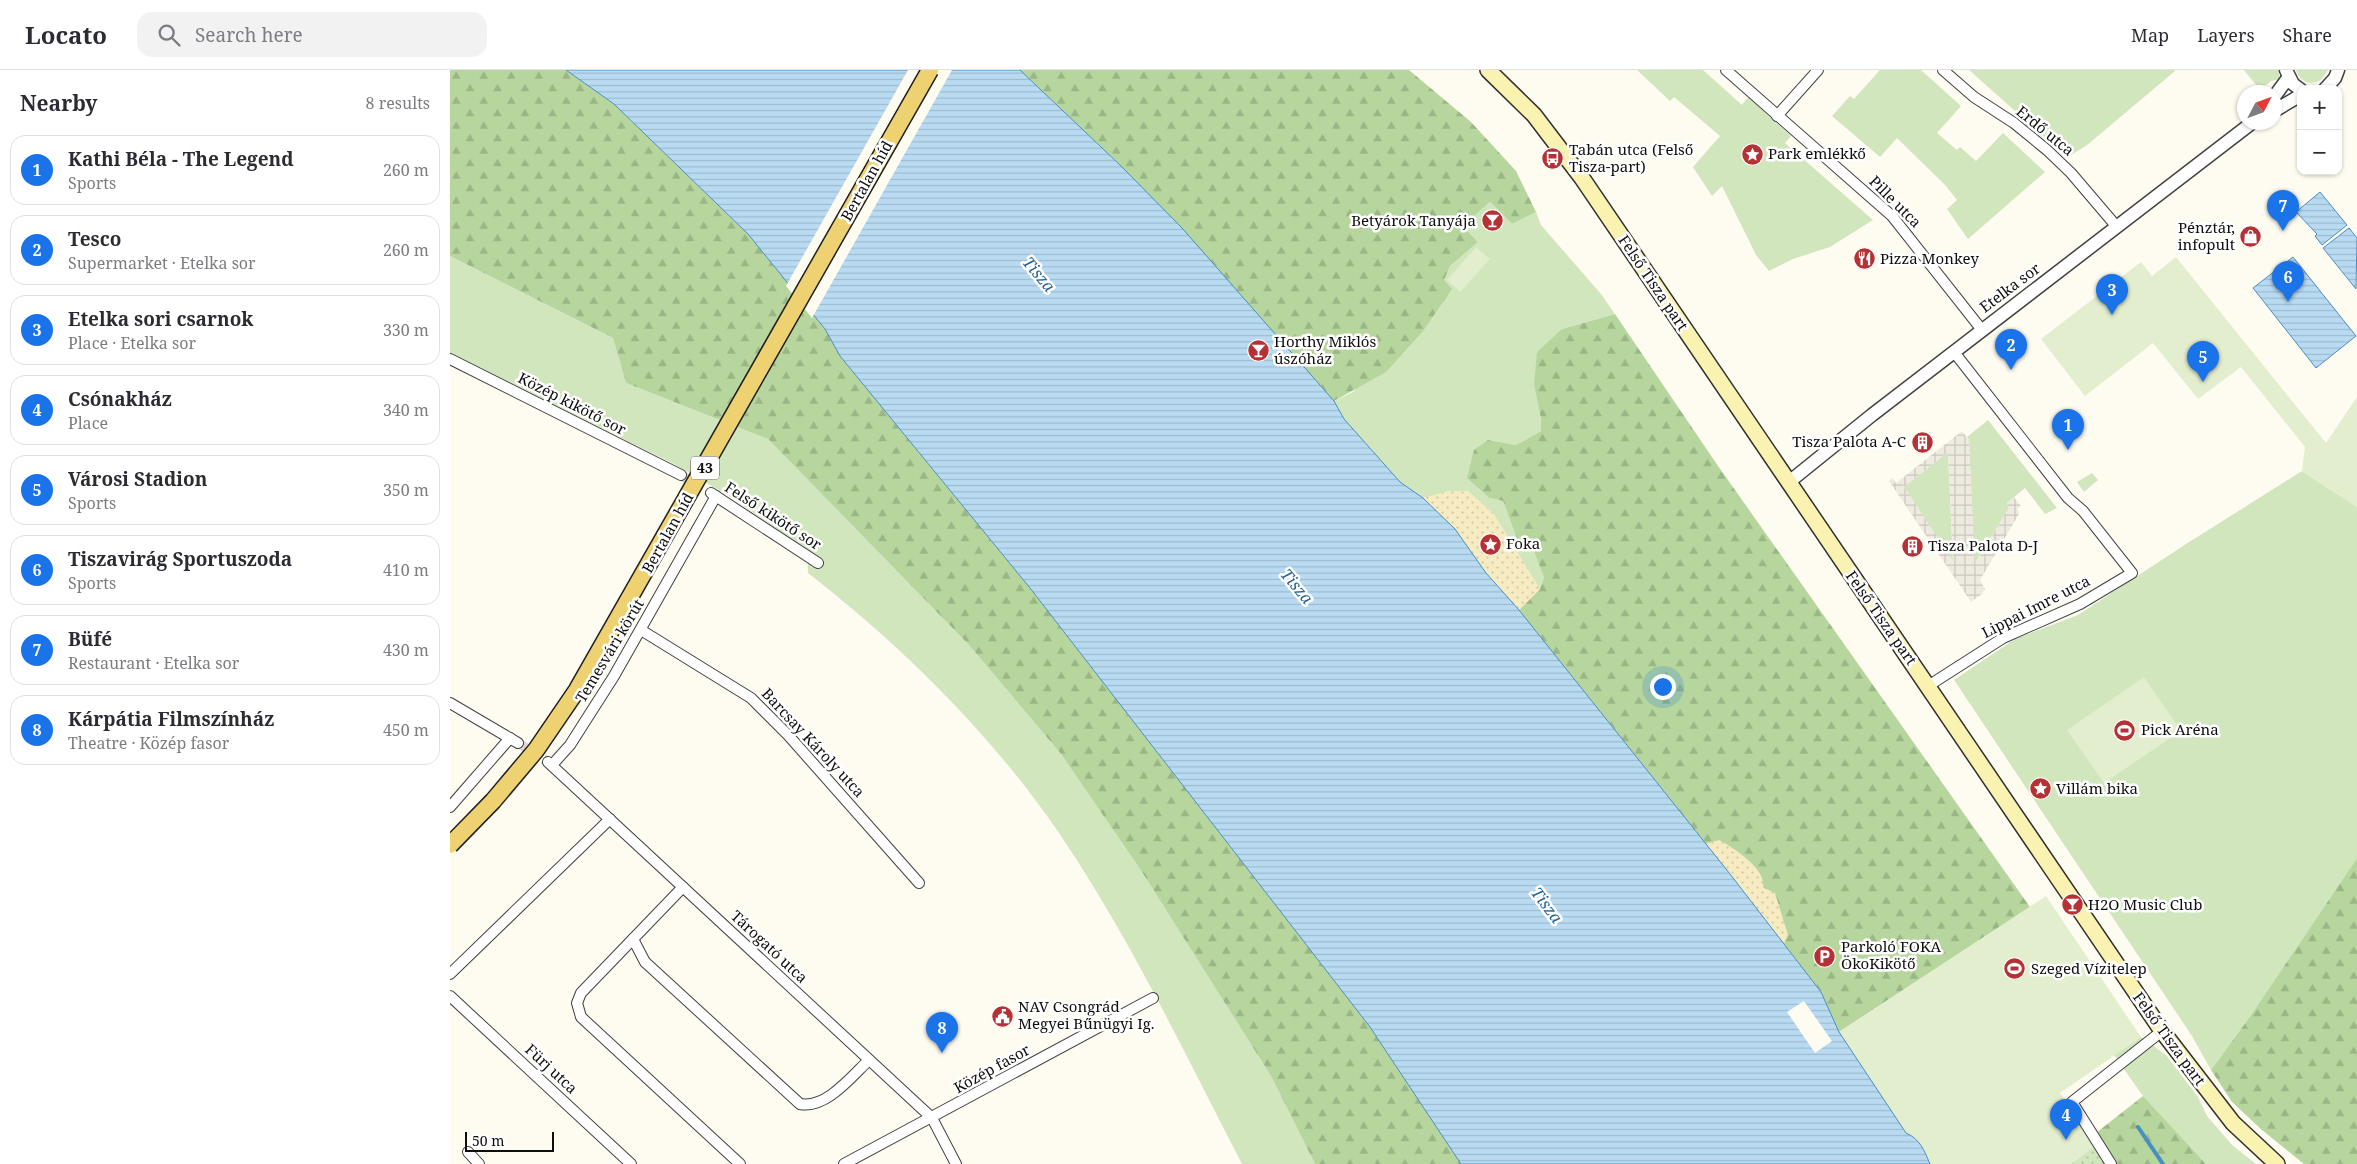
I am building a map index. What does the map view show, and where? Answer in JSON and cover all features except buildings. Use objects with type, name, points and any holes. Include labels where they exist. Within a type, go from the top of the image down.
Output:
[{"type":"main road","name":"Bertalan híd","points":[[450,845],[493,801],[536,750],[577,690],[930,70]]},
{"type":"main road","name":"Felső Tisza part","points":[[1488,70],[1534,115],[1582,178],[2162,1031],[2232,1123],[2277,1164]]},
{"type":"street","name":"Pille utca","points":[[1726,70],[1892,216],[1982,330]]},
{"type":"street","points":[[1777,116],[1818,70]]},
{"type":"street","name":"Erdő utca","points":[[1944,70],[1974,97],[2014,123],[2047,150],[2071,173],[2117,227]]},
{"type":"street","points":[[2329,85],[2335,78],[2338,70]]},
{"type":"street","points":[[2280,85],[2286,72],[2297,85]]},
{"type":"street","points":[[2282,106],[2297,97]]},
{"type":"street","name":"Etelka sor","points":[[1789,482],[1982,330],[2244,130]]},
{"type":"street","name":"Lippai Imre utca","points":[[1928,686],[2003,638],[2080,604],[2132,573],[2083,511],[2068,498],[1954,352]]},
{"type":"street","name":"Közép kikötő sor","points":[[450,359],[681,475]]},
{"type":"street","name":"Felső kikötő sor","points":[[714,495],[818,563]]},
{"type":"street","name":"Temesvári körút","points":[[550,764],[570,745],[641,630],[714,495]]},
{"type":"street","name":"Barcsay Károly utca","points":[[641,630],[743,693],[764,710],[919,883]]},
{"type":"street","points":[[450,703],[514,741],[450,807]]},
{"type":"street","name":"Tárogató utca","points":[[550,764],[932,1118],[956,1164]]},
{"type":"street","points":[[450,974],[610,818]]},
{"type":"street","points":[[683,887],[581,993],[577,1003],[581,1017],[740,1164]]},
{"type":"street","points":[[633,939],[645,962],[800,1104],[819,1103],[869,1060]]},
{"type":"street","name":"Fürj utca","points":[[450,996],[631,1164]]},
{"type":"street","name":"Közép fasor","points":[[844,1164],[1153,998]]},
{"type":"street","points":[[2111,1164],[2072,1102],[2162,1031]]},
{"type":"street","points":[[468,1152],[479,1164]]},
{"type":"green space","points":[[450,70],[566,70],[614,104],[748,234],[825,329],[840,356],[1030,588],[1370,1027],[1461,1164],[1315,1164],[1271,1076],[1142,872],[1061,754],[969,645],[768,439],[626,383],[613,338],[450,256]]},
{"type":"green space","points":[[1020,70],[1409,70],[1471,122],[1516,171],[1536,212],[1512,224],[1490,202],[1463,226],[1478,242],[1450,266],[1444,280],[1452,289],[1423,331],[1386,372],[1334,401],[1122,167]]},
{"type":"green space","points":[[1637,70],[1703,70],[1742,105],[1748,97],[1791,136],[1785,143],[1873,220],[1830,247],[1793,259],[1769,271],[1756,255],[1722,186],[1712,196],[1693,167],[1720,136],[1674,97],[1670,101]]},
{"type":"green space","points":[[1880,70],[1921,70],[1961,106],[1937,133],[1957,150],[1960,147],[1976,161],[2003,133],[2045,172],[1968,239],[1947,209],[1957,200],[1945,185],[1897,138],[1880,157],[1832,116],[1850,96],[1854,99]]},
{"type":"green space","points":[[1969,70],[2175,71],[2086,146],[2069,156],[2062,153]]},
{"type":"green space","points":[[2244,70],[2278,70],[2280,79],[2271,81],[2266,85],[2256,85]]},
{"type":"green space","points":[[2296,70],[2328,70],[2321,80],[2309,83],[2300,77]]},
{"type":"green space","points":[[1490,202],[1512,224],[1536,212],[1541,225],[1601,294],[1615,314],[1562,329],[1534,385],[1541,419],[1541,431],[1516,445],[1488,440],[1490,498],[1503,501],[1517,539],[1532,546],[1544,578],[1540,589],[1519,610],[1423,498],[1400,482],[1344,419],[1334,401],[1353,392],[1444,280],[1450,266],[1478,242],[1463,226]]},
{"type":"green space","points":[[1476,247],[1490,259],[1460,292],[1447,280]]},
{"type":"green space","points":[[450,256],[613,338],[626,383],[768,439],[969,645],[1061,754],[1142,872],[1271,1076],[1315,1164],[1242,1164],[1133,954],[1059,833],[1005,761],[944,694],[877,631],[808,573],[807,550],[732,498],[674,464],[450,354]]},
{"type":"green space","points":[[2176,257],[2326,443],[2357,397],[2357,507],[2302,471],[2305,447],[2241,367],[2198,399],[2153,343],[2085,396],[2041,339],[2141,262],[2152,276]]},
{"type":"green space","points":[[1615,314],[1718,466],[2030,907],[1839,1032],[1821,992],[1730,874],[1519,610],[1540,589],[1544,578],[1532,546],[1517,539],[1503,501],[1490,498],[1467,478],[1474,450],[1488,440],[1516,445],[1541,431],[1541,419],[1534,385],[1537,352],[1562,329]]},
{"type":"green space","points":[[1988,420],[2057,508],[2045,514],[2025,488],[2007,503],[2009,508],[1974,565],[1969,440],[1967,437]]},
{"type":"green space","points":[[1948,452],[1953,562],[1904,487]]},
{"type":"green space","points":[[2302,471],[2357,507],[2357,858],[2249,1018],[2211,1070],[2192,1036],[1954,680],[2015,639],[2078,615]]},
{"type":"green space","points":[[2092,473],[2098,480],[2084,492],[2077,482]]},
{"type":"green space","points":[[2144,677],[2181,731],[2104,783],[2067,730]]},
{"type":"green space","points":[[2357,858],[2357,1164],[2304,1164],[2262,1130],[2232,1102],[2211,1070],[2249,1018]]},
{"type":"green space","name":"Szeged Vízitelep","points":[[2046,896],[2141,1037],[2060,1093],[2094,1146],[2071,1164],[1930,1164],[1921,1146],[1915,1138],[1906,1133],[1839,1032]]},
{"type":"green space","points":[[2141,1037],[2166,1055],[2198,1097],[2207,1116],[2232,1145],[2256,1164],[2205,1164],[2143,1096],[2114,1055]]},
{"type":"green space","points":[[2143,1096],[2205,1164],[2114,1164],[2096,1133]]},
{"type":"green space","points":[[2094,1146],[2106,1164],[2071,1164]]},
{"type":"sand","name":"Foka","points":[[1448,491],[1468,491],[1494,514],[1540,589],[1519,610],[1486,573],[1455,529],[1423,498]]},
{"type":"sand","points":[[1719,840],[1749,860],[1758,871],[1764,888],[1775,893],[1788,935],[1783,945],[1705,844]]},
{"type":"shaded area","points":[[1962,431],[1969,440],[1975,564],[2009,508],[2007,503],[2014,497],[2021,506],[2018,508],[2019,514],[1980,580],[1985,589],[1982,594],[1971,602],[1889,481],[1892,478],[1896,483]],"holes":[[[1948,452],[1953,561],[1904,487]]]},
{"type":"water","name":"Tisza","points":[[566,70],[1020,70],[1122,167],[1182,228],[1334,401],[1344,419],[1400,482],[1423,498],[1455,529],[1486,573],[1519,610],[1730,874],[1821,992],[1839,1032],[1906,1133],[1915,1138],[1921,1146],[1930,1164],[1461,1164],[1370,1027],[1030,588],[840,356],[825,329],[748,234],[614,104]]},
{"type":"water","points":[[2320,192],[2347,225],[2322,245],[2315,236],[2317,234],[2296,212]]},
{"type":"water","points":[[2349,228],[2357,238],[2356,289],[2323,248]]},
{"type":"water","points":[[2293,257],[2356,336],[2316,368],[2253,288]]},
{"type":"pier","points":[[908,70],[952,70],[812,318],[786,286]]},
{"type":"pier","points":[[1804,1001],[1832,1041],[1815,1053],[1787,1012]]},
{"type":"waterway","points":[[2138,1127],[2163,1164]]},
{"type":"tunnel","points":[[681,475],[711,493]]},
{"type":"tunnel","points":[[518,743],[548,762]]},
{"type":"place","name":"Park emlékkő","points":[[1752,154]]},
{"type":"place","name":"Tabán utca (Felső Tisza-part)","points":[[1553,159]]},
{"type":"place","name":"Betyárok Tanyája","points":[[1492,221]]},
{"type":"place","name":"Büfé","points":[[2283,231]]},
{"type":"place","name":"Pénztár, infopult","points":[[2251,237]]},
{"type":"place","name":"Pizza Monkey","points":[[1864,259]]},
{"type":"place","name":"Tiszavirág Sportuszoda","points":[[2288,302]]},
{"type":"place","name":"Etelka sori csarnok","points":[[2112,315]]},
{"type":"place","name":"Horthy Miklós úszóház","points":[[1258,351]]},
{"type":"place","name":"Tesco","points":[[2011,370]]},
{"type":"place","name":"Városi Stadion","points":[[2203,382]]},
{"type":"place","name":"Tisza Palota A-C","points":[[1922,442]]},
{"type":"place","name":"Kathi Béla - The Legend","points":[[2068,450]]},
{"type":"place","name":"Foka","points":[[1490,544]]},
{"type":"place","name":"Tisza Palota D-J","points":[[1912,546]]},
{"type":"place","name":"Pick Aréna","points":[[2125,730]]},
{"type":"place","name":"Villám bika","points":[[2040,789]]},
{"type":"place","name":"H2O Music Club","points":[[2072,905]]},
{"type":"place","name":"Parkoló FOKA ÖkoKikötő","points":[[1825,956]]},
{"type":"place","name":"Szeged Vízitelep","points":[[2015,969]]},
{"type":"place","name":"NAV Csongrád Megyei Bűnügyi Ig.","points":[[1002,1016]]},
{"type":"place","name":"Kárpátia Filmszínház","points":[[942,1053]]},
{"type":"place","name":"Csónakház","points":[[2066,1140]]}]
